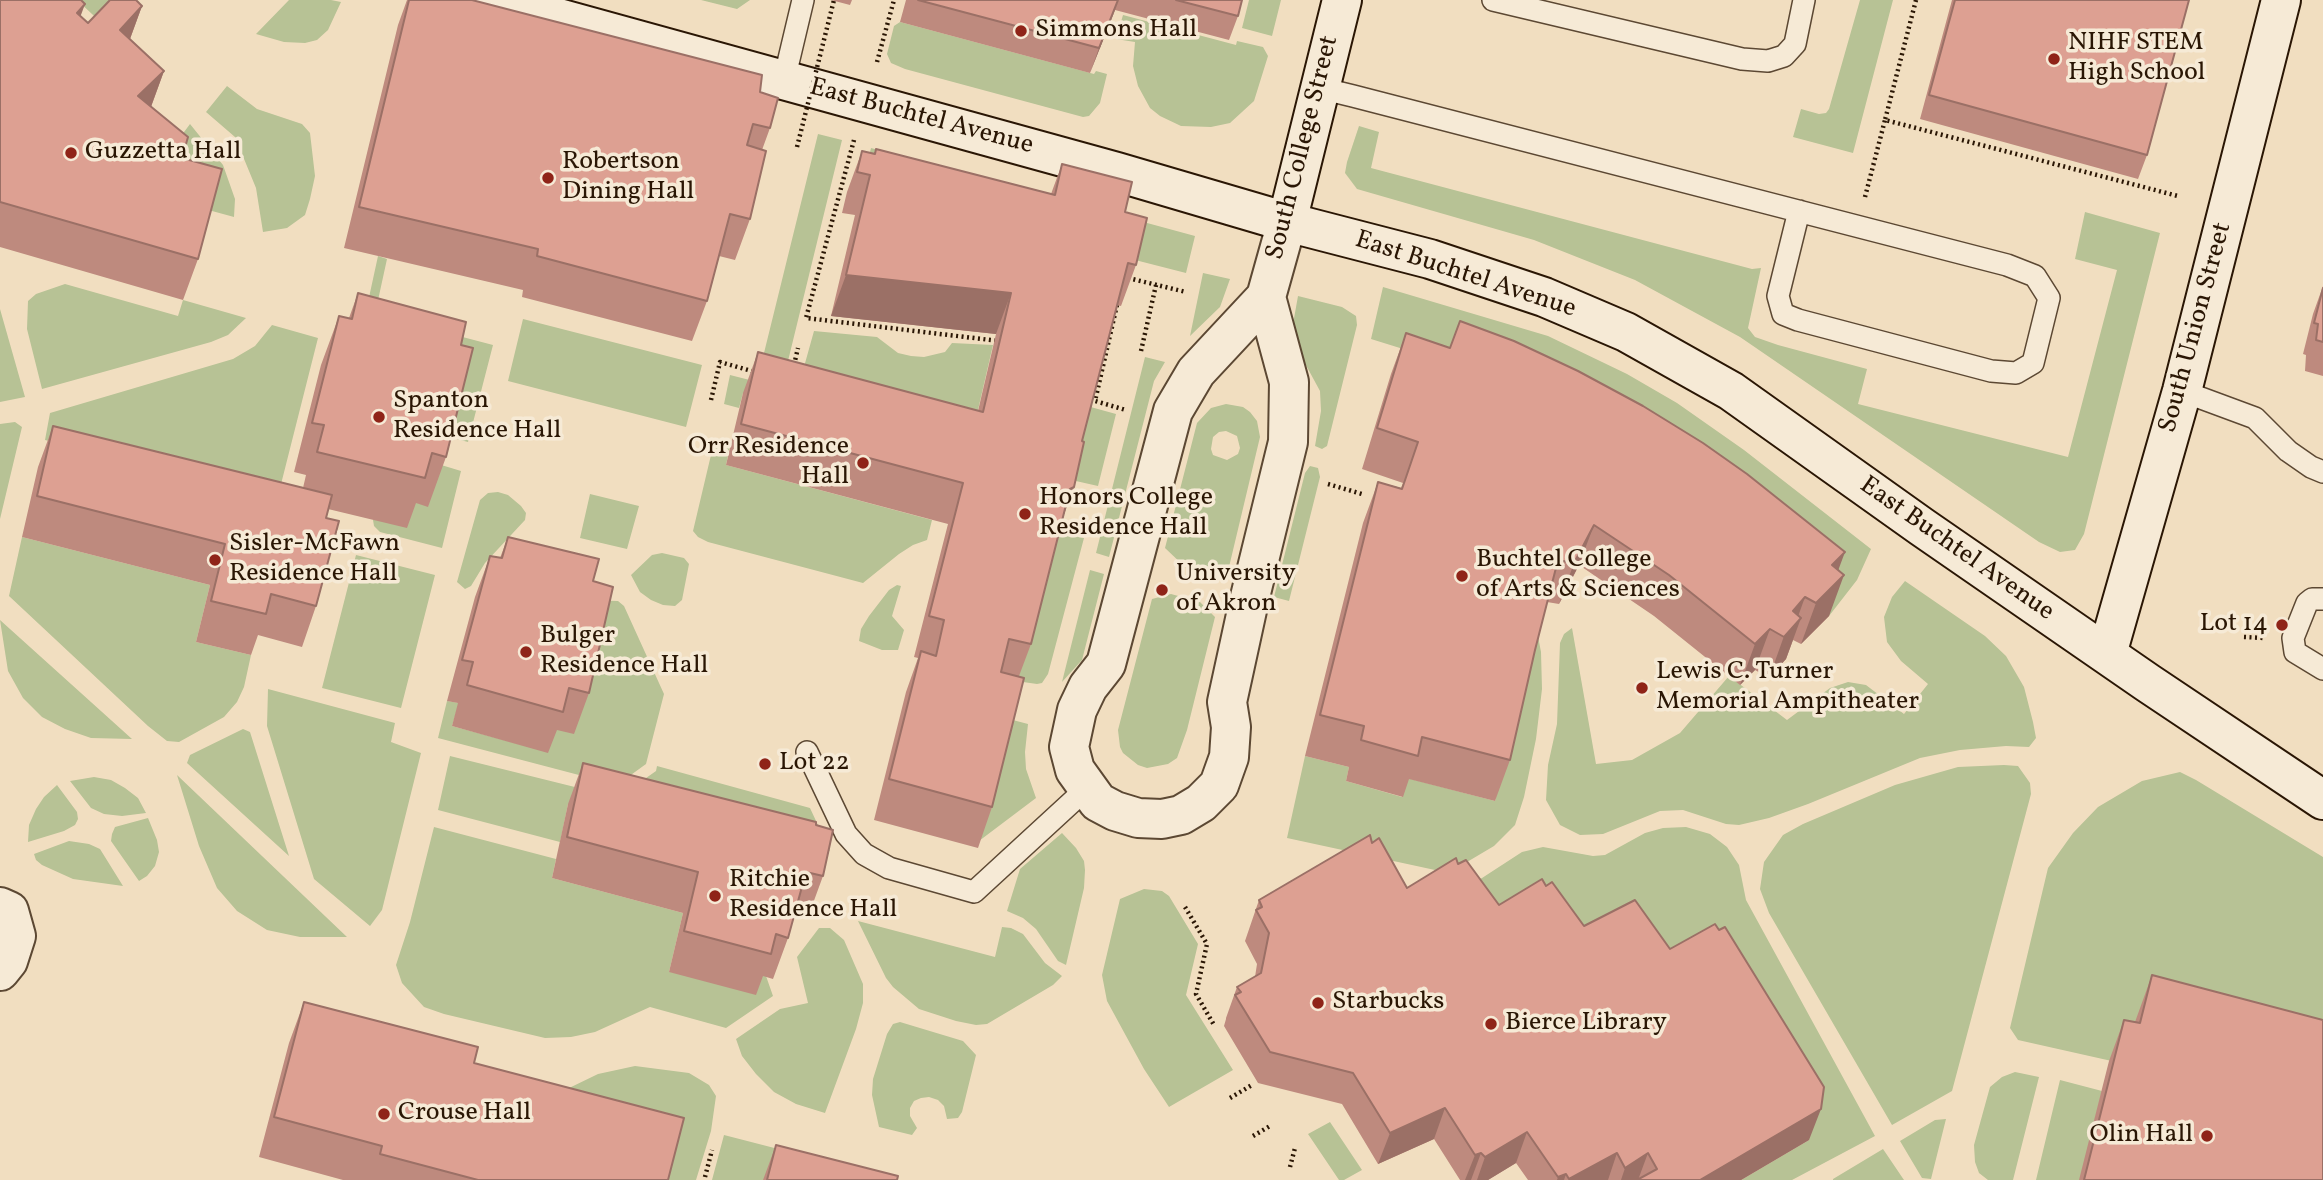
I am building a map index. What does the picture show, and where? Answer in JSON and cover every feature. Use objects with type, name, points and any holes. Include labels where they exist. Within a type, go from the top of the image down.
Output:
[{"type":"street","name":"East Buchtel Avenue","points":[[493,0],[1116,172],[1287,222],[1430,259],[1544,296],[1626,332],[1731,391],[2107,654],[2323,800]]},
{"type":"street","name":"South College Street","points":[[1266,297],[1290,382],[1288,442],[1227,702],[1231,727],[1229,757],[1219,785],[1201,803],[1181,815],[1162,819],[1138,818],[1098,802],[1075,771],[1069,747],[1077,710],[1088,687],[1106,664],[1173,411],[1196,372],[1266,297],[1342,0]]},
{"type":"street","name":"South Union Street","points":[[2107,654],[2182,391],[2281,0]]},
{"type":"street","points":[[0,907],[9,911],[16,936],[8,961],[0,971]]},
{"type":"lane","points":[[783,80],[803,0]]},
{"type":"lane","points":[[1493,0],[1742,59],[1768,61],[1784,56],[1795,44],[1804,0]]},
{"type":"lane","points":[[1320,88],[1799,211],[2007,265],[2035,276],[2049,298],[2033,363],[2016,373],[1991,370],[1811,324],[1783,314],[1778,296],[1799,211]]},
{"type":"lane","points":[[2182,391],[2255,418],[2288,451],[2323,472]]},
{"type":"lane","points":[[2323,599],[2312,599],[2307,603],[2293,638],[2295,652],[2323,670]]},
{"type":"lane","points":[[807,752],[846,834],[864,854],[889,868],[974,892],[1086,789]]},
{"type":"path","points":[[797,148],[834,0]]},
{"type":"path","points":[[877,62],[894,0]]},
{"type":"path","points":[[1864,204],[1916,0]]},
{"type":"path","points":[[1885,120],[2178,196]]},
{"type":"path","points":[[856,132],[806,318],[1006,342]]},
{"type":"path","points":[[1128,278],[1185,292]]},
{"type":"path","points":[[1141,351],[1156,285]]},
{"type":"path","points":[[1117,305],[1095,401],[1126,410]]},
{"type":"path","points":[[793,370],[798,348]]},
{"type":"path","points":[[1093,355],[1105,357]]},
{"type":"path","points":[[711,400],[720,362],[767,375]]},
{"type":"path","points":[[1328,484],[1363,494]]},
{"type":"path","points":[[1185,907],[1207,944],[1196,994],[1214,1025]]},
{"type":"path","points":[[1230,1098],[1252,1085]]},
{"type":"path","points":[[1253,1136],[1270,1126]]},
{"type":"path","points":[[1290,1167],[1295,1148]]},
{"type":"path","points":[[705,1177],[712,1150]]},
{"type":"green space","points":[[77,0],[123,0],[107,28]]},
{"type":"green space","points":[[289,0],[341,2],[328,30],[317,40],[305,43],[284,42],[256,34]]},
{"type":"green space","points":[[701,0],[750,0],[737,9]]},
{"type":"green space","points":[[1249,0],[1281,0],[1272,36],[1242,28]]},
{"type":"green space","points":[[1860,0],[1893,0],[1853,153],[1793,137],[1801,109],[1819,114],[1826,113],[1829,109]]},
{"type":"green space","points":[[1123,15],[1236,45],[1237,41],[1263,47],[1268,56],[1254,101],[1230,123],[1211,127],[1181,126],[1160,116],[1150,108],[1138,86],[1133,66],[1135,42],[1116,39]]},
{"type":"green space","points":[[900,22],[1094,74],[1096,71],[1107,74],[1100,103],[1089,116],[1083,117],[905,69],[891,63],[887,54],[894,26]]},
{"type":"green space","points":[[227,86],[257,109],[302,124],[310,133],[315,176],[310,199],[305,215],[287,228],[263,232],[256,188],[235,137],[206,112]]},
{"type":"green space","points":[[190,124],[223,165],[235,199],[234,217],[168,199],[181,136]]},
{"type":"green space","points":[[1359,126],[1379,132],[1371,168],[1752,269],[1761,268],[1748,328],[1755,337],[1778,345],[1867,369],[1858,404],[2068,457],[2117,270],[2075,259],[2085,212],[2160,233],[2084,534],[2075,550],[2060,552],[2039,542],[1740,337],[1635,280],[1534,240],[1357,189],[1345,173]]},
{"type":"green space","points":[[818,134],[842,140],[788,361],[763,357]]},
{"type":"green space","points":[[871,148],[1195,236],[1186,273],[861,190]]},
{"type":"green space","points":[[378,256],[387,259],[375,314],[493,345],[468,442],[445,436],[358,348]]},
{"type":"green space","points":[[1203,273],[1230,279],[1220,307],[1190,336]]},
{"type":"green space","points":[[65,284],[178,316],[183,300],[246,318],[228,335],[211,342],[42,389],[27,329],[28,301],[36,294]]},
{"type":"green space","points":[[1383,287],[1548,336],[1627,374],[1677,403],[1744,450],[1871,549],[1857,580],[1829,616],[1445,362],[1371,339]]},
{"type":"green space","points":[[1298,296],[1342,307],[1356,316],[1357,325],[1327,446],[1322,449],[1315,446],[1321,411],[1320,391],[1295,345],[1293,324]]},
{"type":"green space","points":[[0,309],[25,397],[0,402]]},
{"type":"green space","points":[[523,319],[702,365],[686,427],[508,381]]},
{"type":"green space","points":[[272,325],[318,338],[277,500],[45,440],[50,413],[233,359],[255,346]]},
{"type":"green space","points":[[814,331],[877,337],[898,353],[911,356],[924,357],[945,352],[952,343],[993,345],[968,453],[743,393],[739,408],[724,404],[730,375],[797,392]]},
{"type":"green space","points":[[1145,357],[1165,362],[1154,381],[1109,557],[1096,553]]},
{"type":"green space","points":[[1226,404],[1243,407],[1257,421],[1260,437],[1229,567],[1201,572],[1185,567],[1165,548],[1197,423],[1211,408]],"holes":[[[1226,431],[1237,436],[1240,448],[1238,454],[1227,460],[1213,455],[1213,437],[1219,432]]]},
{"type":"green space","points":[[1087,406],[1116,414],[1098,486],[1067,479]]},
{"type":"green space","points":[[15,422],[22,427],[0,519],[0,424]]},
{"type":"green space","points":[[715,438],[731,441],[726,465],[932,520],[927,540],[899,554],[863,583],[708,542],[693,531]]},
{"type":"green space","points":[[438,464],[461,471],[442,548],[380,532],[374,526],[373,520],[414,502],[428,506]]},
{"type":"green space","points":[[1310,466],[1318,468],[1320,477],[1289,601],[1274,597],[1305,473]]},
{"type":"green space","points":[[488,493],[508,495],[521,506],[526,513],[525,520],[485,563],[471,586],[465,589],[457,582],[480,500]]},
{"type":"green space","points":[[590,494],[639,506],[627,549],[580,538]]},
{"type":"green space","points":[[1055,530],[1084,538],[1048,674],[1042,683],[1016,681]]},
{"type":"green space","points":[[22,537],[210,585],[196,642],[251,655],[244,687],[237,702],[224,717],[179,742],[167,741],[9,596]]},
{"type":"green space","points":[[662,553],[684,558],[689,564],[682,600],[675,606],[651,600],[640,592],[631,575],[652,555]]},
{"type":"green space","points":[[356,555],[435,575],[401,708],[322,688]]},
{"type":"green space","points":[[1090,570],[1104,574],[1082,660],[1062,682]]},
{"type":"green space","points":[[1905,581],[1985,636],[2006,656],[2024,687],[2033,722],[2036,738],[2029,747],[1960,750],[1920,758],[1808,804],[1739,825],[1726,824],[1683,810],[1660,811],[1603,834],[1580,835],[1560,825],[1546,800],[1548,765],[1557,724],[1560,643],[1564,634],[1572,628],[1596,764],[1632,760],[1680,733],[1729,676],[1787,720],[1830,688],[1848,682],[1866,685],[1904,714],[1928,684],[1901,661],[1887,642],[1884,617],[1892,597]]},
{"type":"green space","points":[[897,585],[901,586],[892,616],[904,630],[898,650],[882,650],[859,641],[861,629],[869,616],[889,590]]},
{"type":"green space","points":[[1171,594],[1200,602],[1215,617],[1187,730],[1177,758],[1168,764],[1147,768],[1138,765],[1123,753],[1118,730],[1152,599]]},
{"type":"green space","points":[[584,600],[618,601],[624,606],[664,694],[646,764],[617,785],[438,738],[447,701],[459,703],[452,726],[548,752]]},
{"type":"green space","points":[[0,620],[132,739],[91,738],[42,717],[23,698],[8,671]]},
{"type":"green space","points":[[1536,626],[1541,652],[1542,689],[1536,739],[1524,797],[1515,825],[1494,846],[1467,862],[1435,870],[1287,838],[1305,756],[1349,767],[1346,781],[1402,797],[1407,778],[1495,801]]},
{"type":"green space","points":[[268,689],[395,723],[391,742],[421,753],[382,910],[370,926],[314,879],[267,726]]},
{"type":"green space","points":[[1009,719],[1028,724],[1026,769],[1036,798],[979,841]]},
{"type":"green space","points":[[243,729],[250,732],[289,856],[187,763],[190,755]]},
{"type":"green space","points":[[450,756],[607,795],[568,804],[560,842],[438,810]]},
{"type":"green space","points":[[657,766],[810,808],[830,851],[805,840],[629,790],[656,771]]},
{"type":"green space","points":[[2018,766],[2030,783],[2031,794],[1952,1091],[1892,1125],[1769,913],[1760,889],[1764,862],[1783,835],[1895,785],[1958,767]]},
{"type":"green space","points":[[2180,772],[2323,857],[2323,1065],[2125,1064],[2018,1040],[2010,1028],[2048,868],[2073,833],[2098,807],[2142,781]]},
{"type":"green space","points":[[177,775],[347,937],[300,937],[267,930],[237,911],[217,888],[199,846]]},
{"type":"green space","points":[[94,777],[111,780],[125,788],[138,798],[146,813],[122,816],[104,814],[91,808],[70,781]]},
{"type":"green space","points":[[57,785],[77,812],[75,825],[28,842],[29,825],[36,809]]},
{"type":"green space","points":[[148,818],[159,852],[155,866],[139,881],[111,841],[112,834],[115,827]]},
{"type":"green space","points":[[434,827],[556,859],[552,878],[683,913],[669,972],[766,976],[773,996],[726,1028],[650,1007],[595,1032],[571,1037],[545,1038],[424,1007],[402,983],[396,965]]},
{"type":"green space","points":[[1686,827],[1710,834],[1727,847],[1739,865],[1746,900],[1875,1136],[1792,1180],[1741,1180],[1809,1140],[1488,936],[1454,891],[1482,878],[1522,852],[1543,847],[1593,856],[1605,855],[1645,833],[1663,828]]},
{"type":"green space","points":[[1062,833],[1076,848],[1084,861],[1085,870],[1084,888],[1066,965],[1058,961],[1036,929],[1023,918],[1007,911],[1020,869]]},
{"type":"green space","points":[[69,841],[100,849],[123,886],[73,879],[36,860],[34,854]]},
{"type":"green space","points":[[1144,889],[1162,891],[1169,896],[1198,944],[1186,995],[1233,1070],[1169,1107],[1144,1069],[1107,1001],[1102,975],[1120,899]]},
{"type":"green space","points":[[858,921],[995,957],[1002,927],[1011,928],[1023,934],[1045,963],[1062,976],[1053,985],[987,1024],[956,1021],[919,1009],[893,987]]},
{"type":"green space","points":[[819,928],[830,928],[844,940],[863,984],[863,1003],[856,1029],[825,1113],[796,1104],[774,1092],[742,1056],[736,1039],[780,1009],[808,1003],[797,957]]},
{"type":"green space","points":[[900,1022],[963,1041],[976,1055],[962,1112],[958,1118],[947,1119],[944,1106],[938,1100],[921,1098],[914,1101],[910,1108],[910,1116],[917,1128],[912,1135],[879,1127],[872,1095],[873,1079],[887,1034],[893,1024]]},
{"type":"green space","points":[[635,1066],[689,1073],[709,1085],[716,1096],[711,1131],[696,1180],[664,1180],[565,1090],[598,1074]]},
{"type":"green space","points":[[2015,1072],[2039,1077],[2013,1180],[1988,1180],[1979,1173],[1974,1145],[1990,1087],[2002,1077]]},
{"type":"green space","points":[[2060,1080],[2102,1091],[2080,1180],[2036,1180]]},
{"type":"green space","points":[[1946,1119],[1931,1179],[1922,1178],[1900,1141],[1935,1120]]},
{"type":"green space","points":[[1330,1122],[1362,1170],[1344,1180],[1339,1180],[1308,1134]]},
{"type":"green space","points":[[724,1135],[817,1159],[812,1180],[712,1180]]},
{"type":"green space","points":[[1883,1149],[1904,1180],[1833,1180],[1833,1179]]},
{"type":"building","name":"Guzzetta Hall","points":[[0,0],[81,0],[85,4],[77,13],[88,23],[110,0],[136,0],[142,6],[120,30],[164,71],[138,96],[188,137],[182,158],[222,169],[198,259],[0,202]]},
{"type":"building","name":"Robertson Dining Hall","points":[[409,0],[472,0],[762,75],[760,92],[778,98],[770,128],[753,124],[747,145],[766,151],[750,219],[730,214],[707,301],[537,256],[538,249],[359,207]]},
{"type":"building","points":[[918,0],[1118,0],[1099,48]]},
{"type":"building","points":[[1176,0],[1242,0],[1238,16]]},
{"type":"building","name":"NIHF STEM High School","points":[[1955,0],[2189,0],[2147,155],[1929,95]]},
{"type":"building","name":"Honors College Residence Hall","points":[[876,149],[1055,195],[1062,164],[1132,182],[1125,212],[1147,218],[1136,265],[1128,263],[1082,441],[1084,442],[1074,487],[1070,489],[1031,644],[1009,639],[1001,672],[1024,678],[992,807],[889,779],[921,651],[936,656],[944,620],[929,616],[963,483],[741,424],[758,352],[983,412],[1011,293],[846,275],[870,175],[857,172],[862,151],[875,154]]},
{"type":"building","points":[[2323,288],[2323,342],[2316,340],[2318,324],[2314,323]]},
{"type":"building","name":"Spanton Residence Hall","points":[[358,293],[466,322],[461,345],[473,348],[446,457],[432,453],[425,478],[317,452],[324,425],[312,423],[339,316],[352,319]]},
{"type":"building","name":"Buchtel College of Arts & Sciences","points":[[1460,321],[1514,341],[1578,371],[1643,406],[1703,443],[1747,474],[1845,552],[1832,565],[1844,575],[1816,603],[1805,597],[1793,611],[1801,618],[1784,637],[1770,629],[1755,644],[1669,575],[1594,525],[1574,563],[1558,560],[1510,760],[1422,737],[1418,756],[1361,740],[1364,726],[1320,715],[1378,482],[1402,489],[1418,442],[1377,428],[1406,333],[1450,348]]},
{"type":"building","points":[[53,426],[332,495],[326,518],[339,521],[316,606],[271,594],[266,614],[211,601],[225,544],[37,496]]},
{"type":"building","name":"Bulger Residence Hall","points":[[508,537],[599,559],[593,581],[613,587],[589,693],[569,688],[563,712],[467,685],[473,662],[462,660],[490,556],[502,558]]},
{"type":"building","points":[[583,763],[816,822],[816,825],[833,830],[823,876],[806,872],[788,938],[776,934],[771,954],[684,931],[698,872],[567,837]]},
{"type":"building","name":"Bierce Library","points":[[1370,835],[1372,843],[1379,838],[1407,888],[1456,858],[1458,864],[1466,860],[1499,905],[1542,879],[1546,886],[1552,882],[1584,926],[1635,900],[1670,949],[1715,924],[1719,930],[1725,927],[1824,1087],[1821,1109],[1700,1180],[1637,1180],[1657,1169],[1648,1153],[1625,1168],[1617,1153],[1569,1179],[1566,1174],[1558,1177],[1527,1132],[1485,1157],[1481,1153],[1475,1155],[1445,1108],[1390,1133],[1353,1073],[1270,1052],[1235,995],[1241,992],[1237,987],[1261,973],[1269,933],[1256,910],[1262,907],[1259,900]]},
{"type":"building","name":"Olin Hall","points":[[2152,975],[2323,1020],[2323,1180],[2084,1180],[2124,1020],[2140,1023]]},
{"type":"building","points":[[304,1002],[478,1047],[474,1063],[684,1118],[668,1180],[478,1180],[380,1154],[382,1146],[274,1117]]},
{"type":"building","points":[[776,1145],[898,1176],[897,1180],[767,1180]]},
{"type":"place","name":"Simmons Hall","points":[[1021,31]]},
{"type":"place","name":"NIHF STEM High School","points":[[2054,59]]},
{"type":"place","name":"Guzzetta Hall","points":[[71,153]]},
{"type":"place","name":"Robertson Dining Hall","points":[[548,178]]},
{"type":"place","name":"Spanton Residence Hall","points":[[379,417]]},
{"type":"place","name":"Orr Residence Hall","points":[[863,463]]},
{"type":"place","name":"Honors College Residence Hall","points":[[1025,514]]},
{"type":"place","name":"Sisler-McFawn Residence Hall","points":[[215,560]]},
{"type":"place","name":"Buchtel College of Arts & Sciences","points":[[1462,576]]},
{"type":"place","name":"University of Akron","points":[[1162,590]]},
{"type":"place","name":"Lot 14","points":[[2282,625]]},
{"type":"place","name":"Bulger Residence Hall","points":[[526,652]]},
{"type":"place","name":"Lewis C. Turner Memorial Ampitheater","points":[[1642,688]]},
{"type":"place","name":"Lot 22","points":[[765,764]]},
{"type":"place","name":"Ritchie Residence Hall","points":[[715,896]]},
{"type":"place","name":"Starbucks","points":[[1318,1003]]},
{"type":"place","name":"Bierce Library","points":[[1491,1024]]},
{"type":"place","name":"Crouse Hall","points":[[384,1114]]},
{"type":"place","name":"Olin Hall","points":[[2207,1136]]}]
